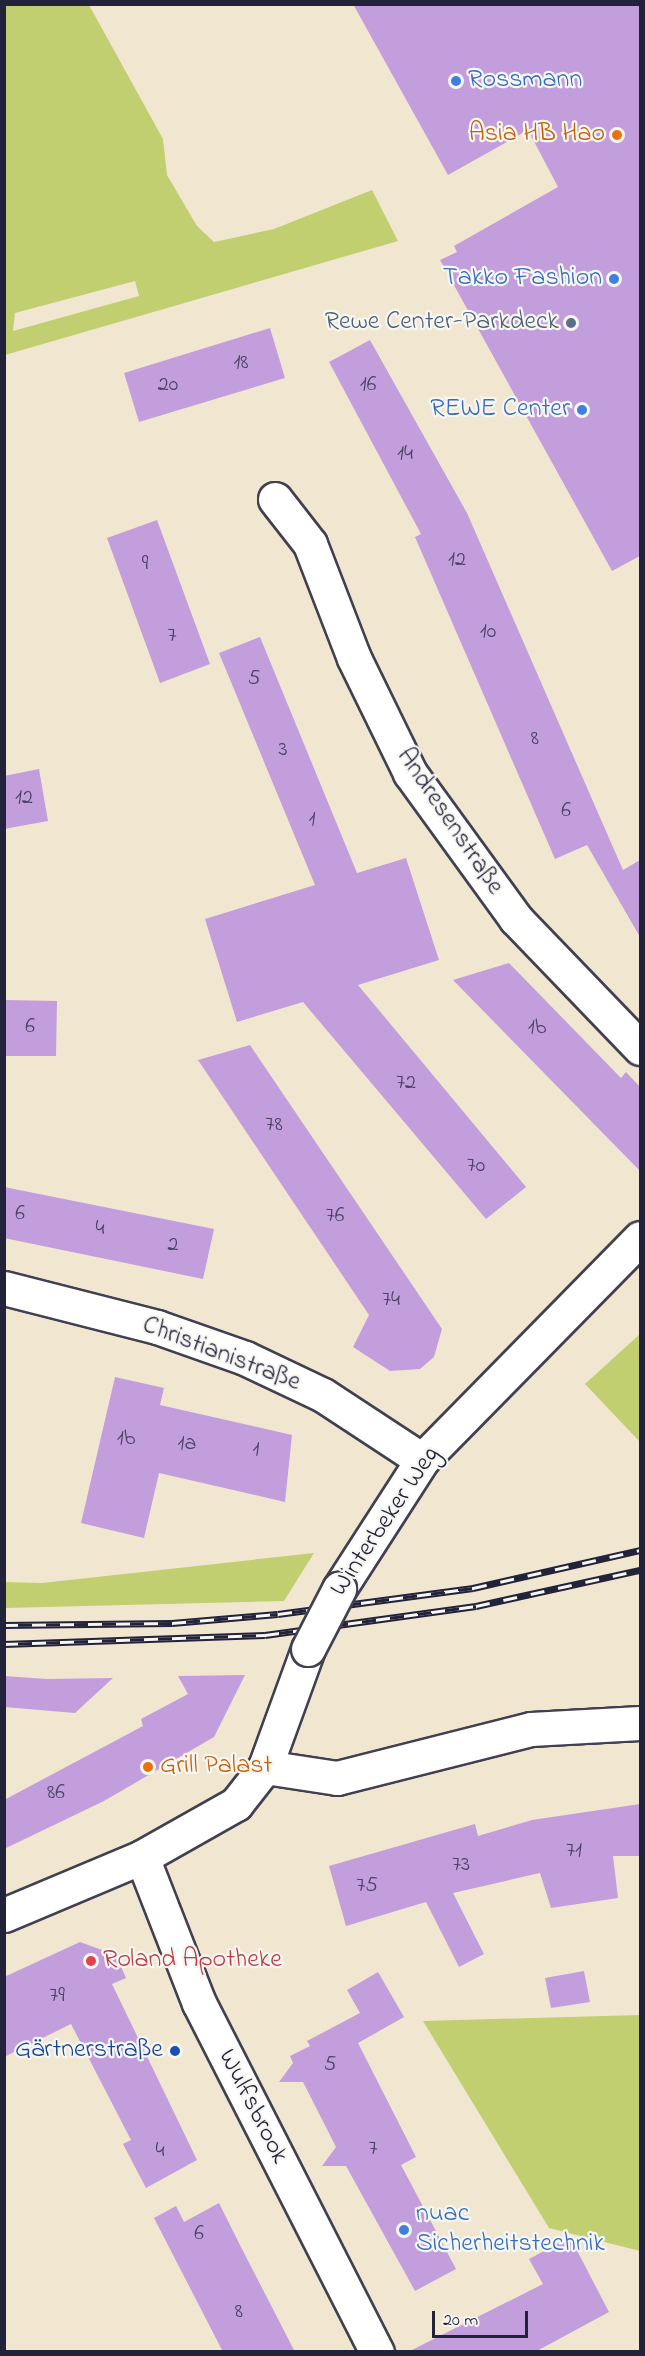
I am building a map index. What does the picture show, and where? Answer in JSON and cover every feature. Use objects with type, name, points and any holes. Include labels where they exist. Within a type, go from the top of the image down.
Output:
[{"type":"street","name":"Andresenstraße","points":[[275,499],[310,544],[354,658],[410,773],[516,919],[640,1048]]},
{"type":"street","name":"Winterbeker Weg","points":[[4,1915],[142,1857],[236,1804],[265,1767],[308,1649],[339,1589],[422,1460],[640,1238]]},
{"type":"street","name":"Christianistraße","points":[[4,1288],[157,1327],[245,1358],[323,1395],[422,1460]]},
{"type":"street","points":[[265,1767],[337,1778],[531,1729],[640,1723]]},
{"type":"street","name":"Wulfsbrook","points":[[142,1857],[199,2003],[377,2352]]},
{"type":"green space","points":[[4,5],[89,5],[163,139],[167,175],[197,226],[214,242],[274,229],[372,190],[398,241],[5,355]],"holes":[[[135,281],[139,296],[13,331],[15,313]]]},
{"type":"green space","points":[[640,1334],[640,1442],[585,1384]]},
{"type":"green space","points":[[314,1553],[284,1601],[5,1608],[5,1582],[42,1583]]},
{"type":"green space","points":[[640,2015],[640,2251],[549,2228],[423,2021]]},
{"type":"building","name":"REWE Center","points":[[353,4],[640,4],[640,556],[612,571],[440,260],[457,252],[454,246],[558,187],[528,130],[448,175]]},
{"type":"building","points":[[270,328],[285,378],[139,422],[124,373]]},
{"type":"building","points":[[370,340],[467,513],[623,870],[640,860],[640,937],[587,845],[555,859],[415,537],[421,534],[329,362]]},
{"type":"building","points":[[157,520],[210,664],[160,683],[107,538]]},
{"type":"building","points":[[260,637],[357,873],[406,858],[439,960],[358,985],[526,1187],[486,1219],[303,1002],[237,1022],[205,919],[315,885],[219,653]]},
{"type":"building","points":[[39,769],[48,821],[4,829],[4,776]]},
{"type":"building","points":[[509,963],[621,1078],[626,1072],[640,1087],[640,1171],[453,980]]},
{"type":"building","points":[[4,1000],[57,1001],[56,1056],[4,1056]]},
{"type":"building","points":[[250,1045],[442,1329],[434,1357],[420,1369],[390,1371],[353,1347],[369,1315],[198,1060]]},
{"type":"building","points":[[4,1187],[214,1229],[203,1279],[4,1238]]},
{"type":"building","points":[[115,1377],[164,1388],[160,1405],[292,1435],[285,1502],[159,1473],[144,1538],[81,1523]]},
{"type":"building","points":[[245,1675],[214,1737],[104,1801],[4,1849],[4,1800],[143,1726],[141,1719],[188,1694],[178,1676]]},
{"type":"building","points":[[4,1676],[47,1679],[113,1678],[75,1713],[4,1707]]},
{"type":"building","points":[[640,1804],[640,1856],[613,1856],[618,1898],[551,1908],[540,1873],[453,1893],[484,1954],[459,1967],[426,1902],[346,1926],[329,1866],[475,1824],[478,1836],[532,1820]]},
{"type":"building","points":[[80,1942],[116,1955],[126,1978],[112,1984],[197,2160],[146,2188],[123,2144],[131,2140],[71,2024],[4,2057],[4,1977]]},
{"type":"building","points":[[584,1971],[590,2002],[551,2008],[545,1978]]},
{"type":"building","points":[[378,1972],[404,2017],[358,2043],[416,2157],[401,2165],[456,2269],[415,2291],[346,2166],[322,2166],[336,2147],[303,2082],[279,2082],[293,2063],[290,2056],[310,2046],[307,2041],[360,2013],[347,1990]]},
{"type":"building","points":[[219,2203],[295,2352],[223,2352],[154,2218],[176,2206],[184,2222]]},
{"type":"building","points":[[570,2237],[609,2312],[535,2352],[408,2352],[543,2284],[529,2259]]},
{"type":"railway","points":[[4,1625],[172,1623],[278,1614],[473,1588],[640,1550]]},
{"type":"railway","points":[[4,1644],[265,1635],[476,1606],[640,1570]]},
{"type":"place","name":"Rossmann","points":[[456,81]]},
{"type":"place","name":"Asia HB Hao","points":[[617,135]]},
{"type":"place","name":"Takko Fashion","points":[[614,279]]},
{"type":"place","name":"Rewe Center-Parkdeck","points":[[571,323]]},
{"type":"place","name":"REWE Center","points":[[582,410]]},
{"type":"place","name":"Grill Palast","points":[[148,1767]]},
{"type":"place","name":"Roland Apotheke","points":[[91,1961]]},
{"type":"place","name":"Gärtnerstraße","points":[[175,2051]]},
{"type":"place","name":"nuac Sicherheitstechnik","points":[[404,2230]]}]
